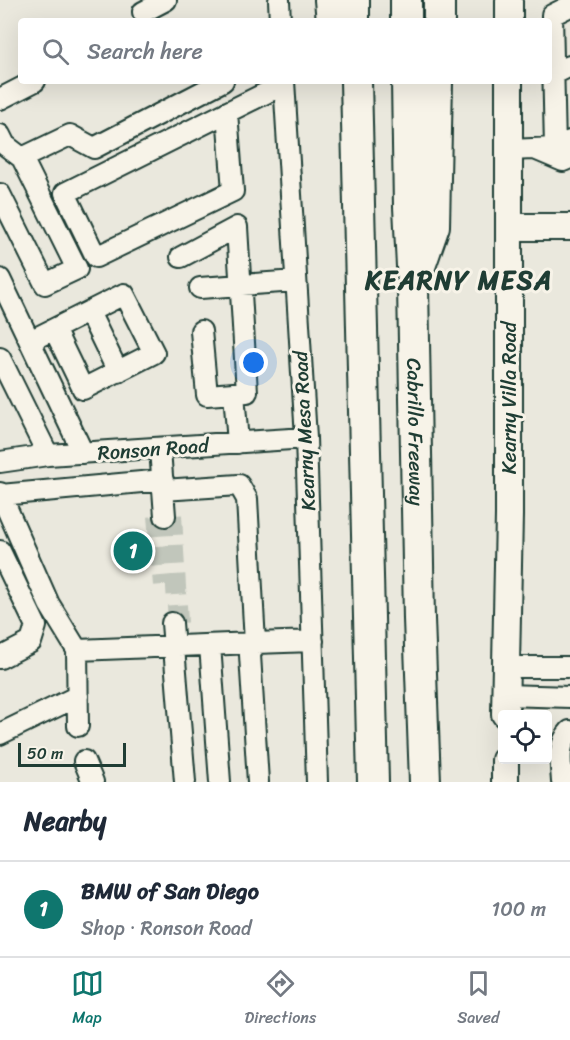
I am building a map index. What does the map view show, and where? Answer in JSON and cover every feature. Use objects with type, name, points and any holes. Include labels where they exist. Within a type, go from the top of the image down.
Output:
[{"type":"highway","points":[[330,0],[332,18]]},
{"type":"highway","points":[[354,0],[354,18]]},
{"type":"highway","points":[[406,0],[406,18]]},
{"type":"highway","points":[[439,0],[439,18]]},
{"type":"highway","points":[[338,84],[362,317]]},
{"type":"highway","points":[[356,84],[373,782]]},
{"type":"highway","name":"Cabrillo Freeway","points":[[407,84],[425,782]]},
{"type":"highway","points":[[413,286],[434,226],[437,84]]},
{"type":"main road","points":[[509,0],[509,18]]},
{"type":"main road","name":"Kearny Villa Road","points":[[505,705],[510,227],[522,149],[510,84]]},
{"type":"main road","points":[[510,227],[570,227]]},
{"type":"main road","points":[[505,764],[505,782]]},
{"type":"street","points":[[143,12],[166,0]]},
{"type":"street","points":[[279,0],[280,18]]},
{"type":"street","points":[[552,18],[552,15],[570,6]]},
{"type":"street","points":[[522,149],[565,149],[561,71],[552,37]]},
{"type":"street","points":[[0,99],[29,84]]},
{"type":"street","points":[[227,112],[233,191],[96,256],[65,193],[282,84]]},
{"type":"street","name":"Kearny Mesa Road","points":[[284,84],[306,438],[317,782]]},
{"type":"street","points":[[22,159],[70,135],[94,148],[195,87]]},
{"type":"street","points":[[0,135],[5,145],[22,159],[77,268],[45,284],[0,194]]},
{"type":"street","points":[[181,257],[237,227],[247,392],[207,395],[201,331]]},
{"type":"street","points":[[0,279],[83,453]]},
{"type":"street","points":[[200,288],[296,282]]},
{"type":"street","points":[[30,341],[124,294],[154,353],[83,389],[54,330]]},
{"type":"street","points":[[89,312],[118,372]]},
{"type":"street","points":[[0,358],[48,455]]},
{"type":"street","points":[[234,393],[238,443]]},
{"type":"street","name":"Ronson Road","points":[[0,462],[48,455],[306,438]]},
{"type":"street","points":[[160,449],[164,502]]},
{"type":"street","points":[[78,726],[77,650],[49,604],[0,494],[164,502],[239,485],[247,499],[255,643],[250,655],[258,782]]},
{"type":"street","points":[[0,551],[36,626],[31,642],[0,658]]},
{"type":"street","points":[[77,650],[172,629],[210,645],[313,641]]},
{"type":"street","points":[[172,629],[185,782]]},
{"type":"street","points":[[210,645],[220,782]]},
{"type":"street","points":[[506,667],[570,667]]},
{"type":"street","points":[[0,734],[78,696]]},
{"type":"street","points":[[505,705],[570,697]]},
{"type":"street","points":[[562,782],[561,745],[570,731]]},
{"type":"street","points":[[84,761],[93,782]]},
{"type":"tunnel","points":[[172,515],[178,623]]},
{"type":"tunnel","points":[[157,516],[163,585]]},
{"type":"place","name":"BMW of San Diego","points":[[133,551]]},
{"type":"district","name":"KEARNY MESA","points":[[459,280]]}]
